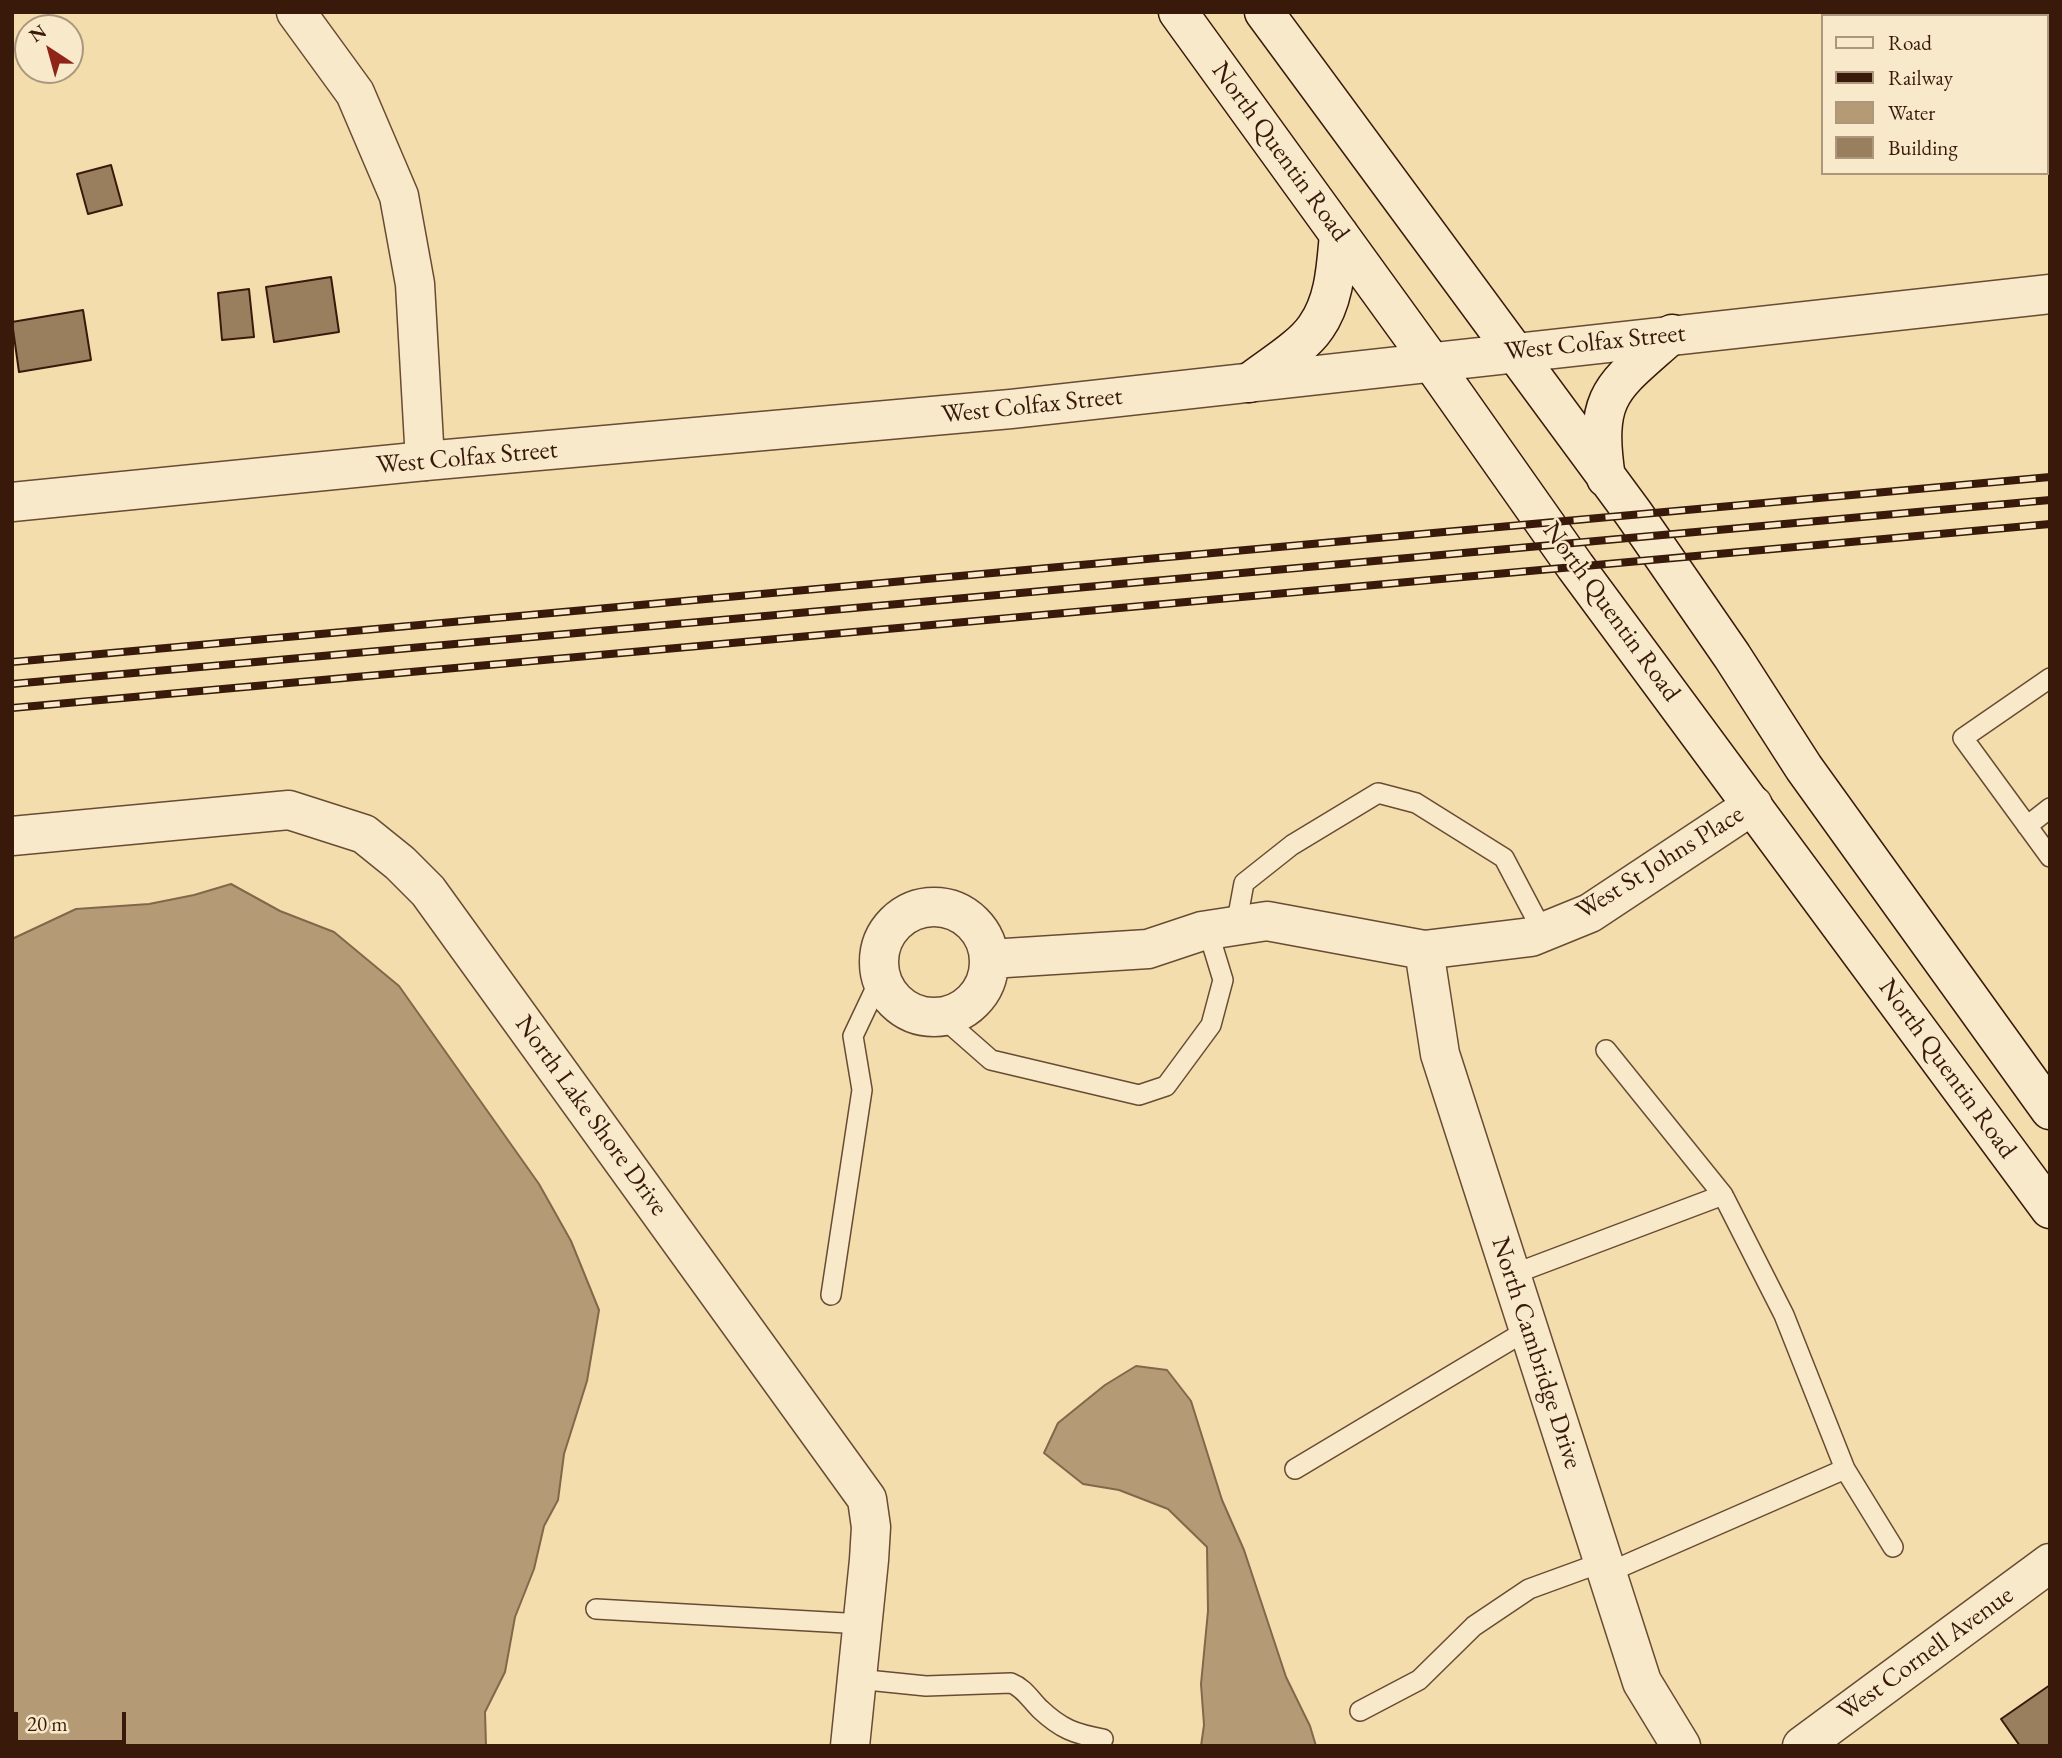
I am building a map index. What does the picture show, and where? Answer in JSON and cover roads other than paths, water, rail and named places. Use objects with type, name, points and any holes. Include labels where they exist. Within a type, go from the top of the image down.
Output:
[{"type":"street","points":[[296,12],[355,93],[399,196],[415,284],[425,461]]},
{"type":"street","name":"North Quentin Road","points":[[1178,12],[1576,566],[2050,1209]]},
{"type":"street","points":[[1264,12],[1606,478],[1732,656],[1804,768],[2050,1110]]},
{"type":"street","points":[[1250,383],[1316,328],[1332,294],[1339,233]]},
{"type":"street","name":"West Colfax Street","points":[[12,502],[425,461],[1011,409],[2050,294]]},
{"type":"street","points":[[1606,478],[1601,443],[1602,417],[1608,397],[1626,376],[1672,334]]},
{"type":"street","name":"West St Johns Place","points":[[990,959],[1148,949],[1222,928],[1267,921],[1423,950],[1531,937],[1590,913],[1753,805]]},
{"type":"street","name":"North Lake Shore Drive","points":[[12,836],[289,810],[364,834],[400,863],[428,891],[867,1499],[871,1527],[850,1746]]},
{"type":"street","points":[[935,907],[954,911],[970,919],[982,934],[990,959],[986,981],[977,998],[956,1014],[942,1017],[920,1017],[897,1004],[880,979],[879,954],[891,927],[903,917],[920,909],[935,907]]},
{"type":"street","name":"North Cambridge Drive","points":[[1423,950],[1440,1054],[1605,1567],[1643,1682],[1681,1746]]},
{"type":"street","name":"West Cornell Avenue","points":[[1801,1746],[2050,1563]]},
{"type":"lane","points":[[2050,678],[1962,738],[2050,857]]},
{"type":"lane","points":[[942,1017],[991,1060],[1139,1096],[1166,1086],[1211,1025],[1223,980],[1222,928],[1244,883],[1292,845],[1378,793],[1416,803],[1504,858],[1543,932]]},
{"type":"lane","points":[[2027,827],[2050,808]]},
{"type":"lane","points":[[831,1295],[862,1090],[853,1036],[880,979]]},
{"type":"lane","points":[[1606,1050],[1723,1195],[1784,1314],[1845,1469],[1893,1547]]},
{"type":"lane","points":[[1511,1275],[1723,1195]]},
{"type":"lane","points":[[1295,1468],[1529,1329]]},
{"type":"lane","points":[[1360,1711],[1419,1680],[1474,1626],[1529,1589],[1605,1567],[1845,1469]]},
{"type":"lane","points":[[596,1609],[863,1624]]},
{"type":"lane","points":[[857,1679],[926,1686],[1011,1683],[1019,1686],[1038,1707],[1066,1730],[1103,1740]]},
{"type":"water","points":[[231,884],[280,911],[334,932],[399,986],[539,1184],[571,1241],[599,1310],[587,1381],[564,1454],[558,1500],[544,1526],[534,1569],[515,1617],[505,1672],[485,1712],[486,1746],[12,1746],[12,939],[76,909],[149,904]]},
{"type":"water","points":[[1136,1366],[1167,1370],[1191,1401],[1222,1500],[1244,1550],[1286,1677],[1310,1726],[1316,1746],[1201,1746],[1204,1725],[1201,1684],[1208,1611],[1207,1547],[1168,1509],[1119,1490],[1083,1484],[1044,1453],[1058,1423],[1105,1385]]},
{"type":"railway","points":[[12,662],[2050,477]]},
{"type":"railway","points":[[12,684],[2050,500]]},
{"type":"railway","points":[[12,708],[2050,524]]}]
